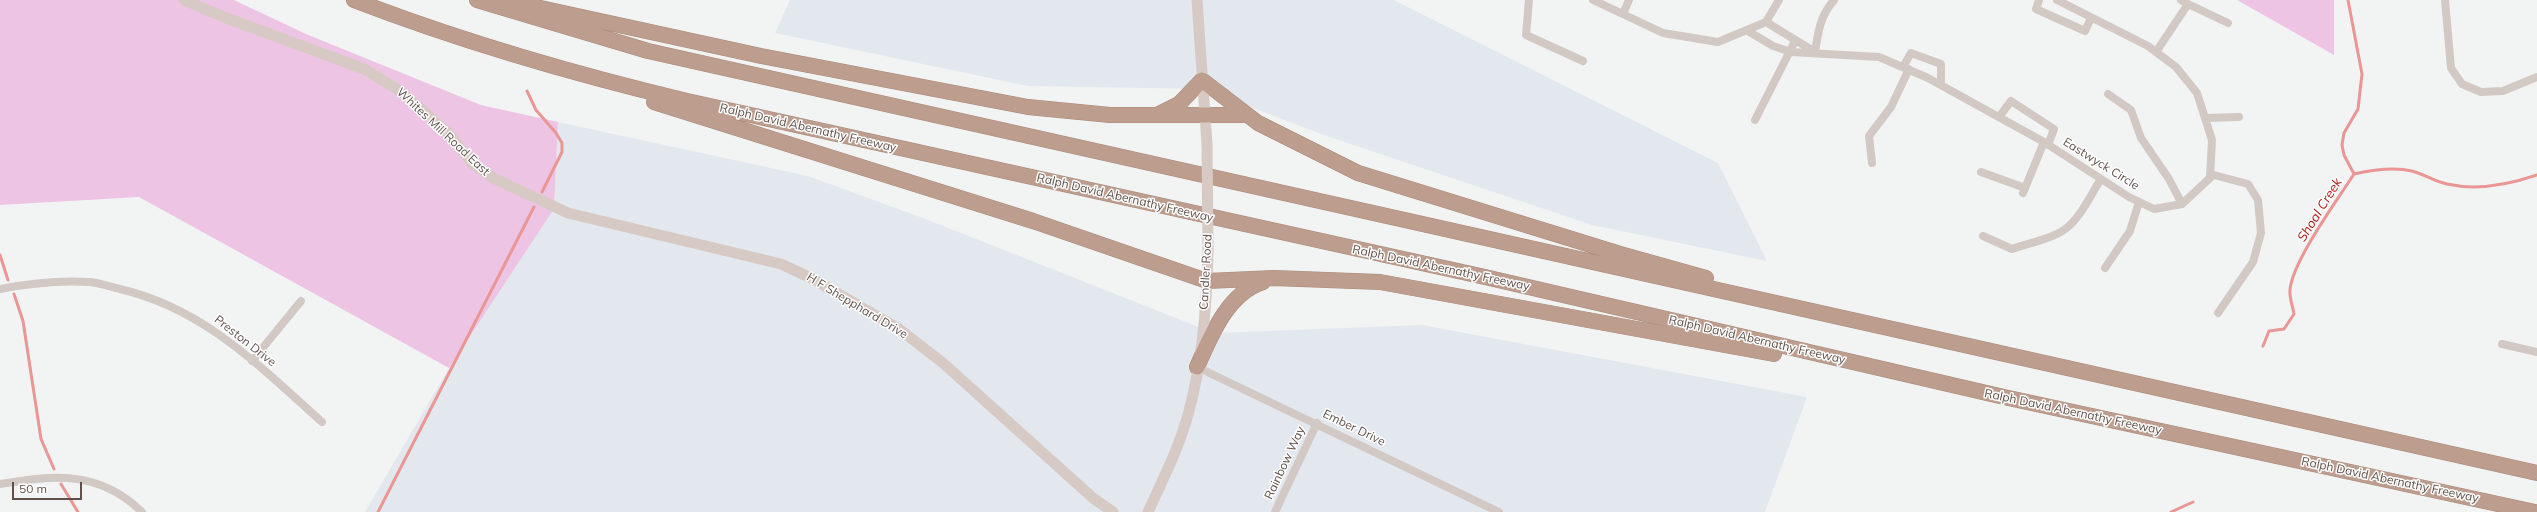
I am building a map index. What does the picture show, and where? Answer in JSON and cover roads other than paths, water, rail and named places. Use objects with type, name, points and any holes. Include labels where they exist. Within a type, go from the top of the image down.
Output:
[{"type":"highway","name":"Ralph David Abernathy Freeway","points":[[354,0],[423,26],[516,56],[687,101],[1485,277],[2004,397],[2535,512]]},
{"type":"highway","points":[[477,0],[648,51],[1859,320],[2537,473]]},
{"type":"highway","points":[[506,0],[761,56],[1028,107],[1110,115],[1246,115]]},
{"type":"highway","points":[[516,56],[664,106],[1033,221],[1207,282],[1274,278],[1380,282],[2004,397]]},
{"type":"highway","points":[[1157,115],[1180,104],[1202,80],[1246,115],[1358,173],[1620,254],[1859,320]]},
{"type":"highway","points":[[1197,367],[1210,338],[1241,293],[1254,284],[1274,278]]},
{"type":"street","name":"Whites Mill Road East","points":[[184,0],[220,16],[364,69],[397,89],[421,109],[449,134],[474,164],[493,178],[568,213]]},
{"type":"street","name":"Candler Road","points":[[1148,512],[1169,467],[1189,411],[1197,367],[1207,282],[1207,144],[1197,0]]},
{"type":"street","points":[[1529,0],[1526,35],[1583,61]]},
{"type":"street","points":[[1592,0],[1663,33],[1718,42],[1766,22],[1779,0]]},
{"type":"street","points":[[1623,14],[1629,0]]},
{"type":"street","points":[[1748,30],[1773,46],[1791,52],[1815,53],[1819,28],[1825,10],[1834,0]]},
{"type":"street","points":[[2039,0],[2036,9],[2085,31],[2092,18]]},
{"type":"street","points":[[2057,0],[2156,52],[2176,67],[2197,93],[2212,140],[2210,178],[2182,204],[2169,179],[2141,138],[2131,110],[2108,94]]},
{"type":"street","points":[[2181,0],[2228,23]]},
{"type":"street","points":[[2445,0],[2451,68],[2462,84],[2481,92],[2503,91],[2537,77]]},
{"type":"street","points":[[2156,52],[2188,4]]},
{"type":"street","name":"Eastwyck Circle","points":[[1766,22],[1815,53],[1880,57],[1941,84],[2046,144],[2139,202],[2154,209],[2182,204]]},
{"type":"street","points":[[1755,120],[1791,52],[1795,41]]},
{"type":"street","points":[[1872,163],[1869,136],[1890,107],[1911,53],[1941,64],[1941,84]]},
{"type":"street","points":[[1981,172],[2024,190],[2054,129],[2012,101],[1999,117]]},
{"type":"street","points":[[2205,118],[2239,117]]},
{"type":"street","points":[[2210,174],[2248,184],[2258,200],[2261,233],[2253,262],[2218,313]]},
{"type":"street","points":[[1983,236],[2012,248],[2052,235],[2069,226],[2081,211],[2101,179]]},
{"type":"street","points":[[2104,268],[2130,231],[2139,202]]},
{"type":"street","name":"H F Shepphard Drive","points":[[568,213],[781,264],[811,278],[899,328],[943,363],[1093,498],[1113,512]]},
{"type":"street","name":"Preston Drive","points":[[0,289],[31,283],[92,282],[151,296],[187,314],[218,333],[322,422]]},
{"type":"street","points":[[252,361],[301,300]]},
{"type":"street","points":[[2502,344],[2537,352]]},
{"type":"street","name":"Ember Drive","points":[[1197,367],[1499,512]]},
{"type":"street","name":"Rainbow Way","points":[[1275,512],[1317,424]]},
{"type":"street","points":[[0,484],[45,476],[75,478],[104,487],[130,500],[142,512]]},
{"type":"waterway","name":"Shoal Creek","points":[[2348,0],[2362,74],[2358,109],[2344,133],[2342,145],[2344,155],[2354,174]]},
{"type":"waterway","points":[[527,91],[536,110],[556,133],[562,143],[562,152],[542,192]]},
{"type":"waterway","points":[[2354,174],[2368,171],[2398,169],[2416,172],[2443,183],[2470,187],[2493,186],[2515,182],[2537,175]]},
{"type":"waterway","name":"Shoal Creek","points":[[2263,346],[2269,331],[2284,329],[2294,314],[2290,293],[2293,278],[2307,248],[2354,174]]},
{"type":"waterway","points":[[378,512],[534,207]]},
{"type":"waterway","points":[[0,255],[8,280]]},
{"type":"waterway","points":[[14,294],[23,321],[41,439],[54,469]]},
{"type":"waterway","points":[[61,484],[78,512]]},
{"type":"waterway","name":"Shoal Creek","points":[[2171,512],[2193,502]]}]
